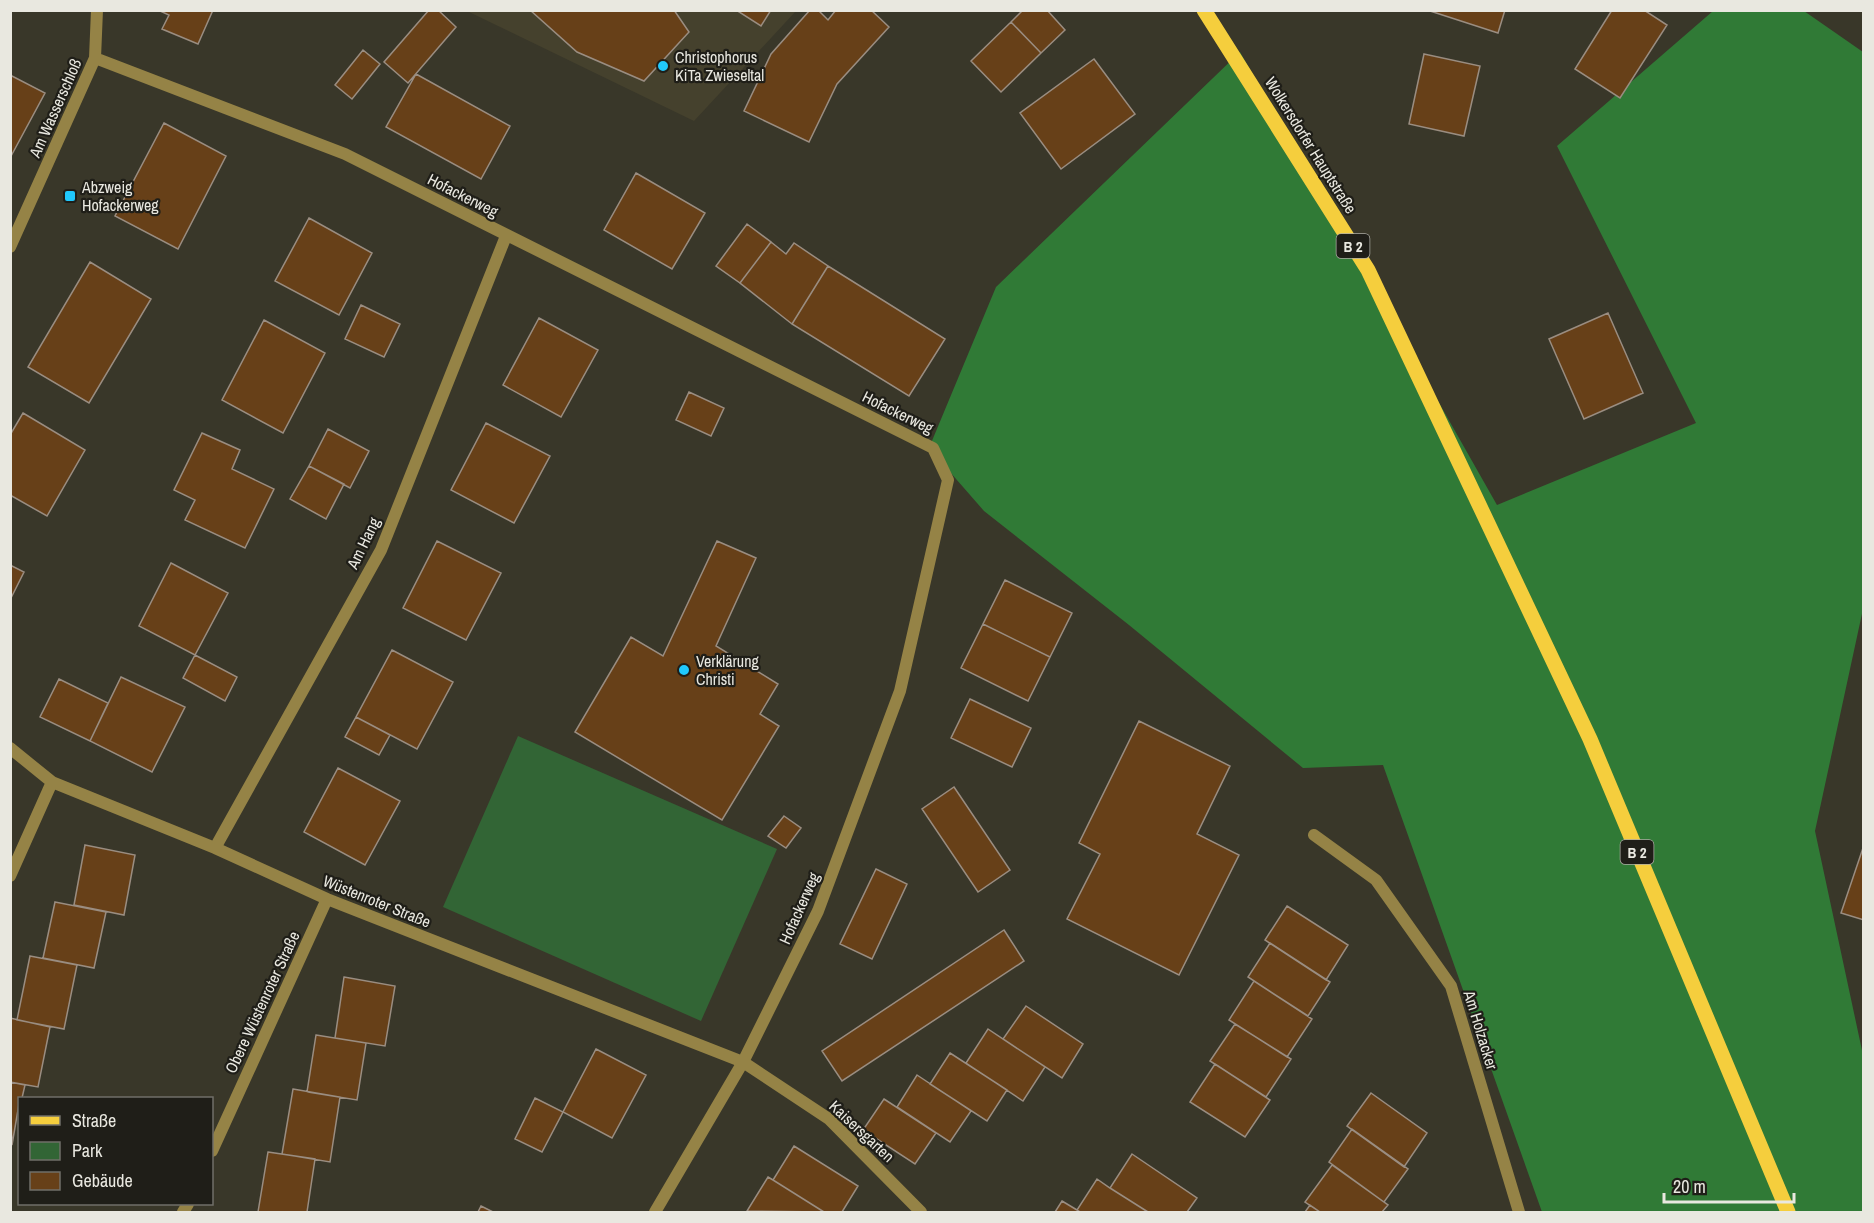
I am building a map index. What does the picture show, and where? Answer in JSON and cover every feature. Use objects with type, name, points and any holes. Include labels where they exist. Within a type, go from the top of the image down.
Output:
[{"type":"main road","name":"Wolkersdorfer Hauptstraße","points":[[1204,10],[1368,270],[1590,739],[1788,1212]]},
{"type":"street","name":"Am Wasserschloß","points":[[10,247],[95,58],[97,10]]},
{"type":"street","name":"Hofackerweg","points":[[95,58],[345,154],[933,448],[948,480],[900,691],[818,911],[742,1062],[655,1212]]},
{"type":"street","name":"Am Hang","points":[[215,848],[381,550],[506,236]]},
{"type":"street","name":"Wüstenroter Straße","points":[[10,748],[52,782],[215,848],[327,899],[742,1062]]},
{"type":"street","points":[[10,876],[52,782]]},
{"type":"street","name":"Am Holzacker","points":[[1314,836],[1376,880],[1451,986],[1519,1212]]},
{"type":"street","name":"Obere Wüstenroter Straße","points":[[213,1149],[327,899]]},
{"type":"street","name":"Kaisersgarten","points":[[742,1062],[829,1119],[921,1212]]},
{"type":"shaded area","name":"Christophorus KiTa Zwieseltal","points":[[467,11],[796,11],[694,121]]},
{"type":"green space","points":[[1713,11],[1804,11],[1863,52],[1863,609],[1815,831],[1863,1055],[1863,1212],[1542,1212],[1383,765],[1303,768],[1129,625],[984,511],[929,448],[996,287],[1240,52],[1497,505],[1696,423],[1557,146]]},
{"type":"green space","points":[[518,736],[777,849],[701,1021],[443,907]]},
{"type":"building","points":[[158,10],[213,10],[198,44],[162,29],[169,15]]},
{"type":"building","points":[[429,10],[438,10],[456,27],[408,83],[384,62]]},
{"type":"building","points":[[530,10],[674,10],[689,32],[644,81],[577,52]]},
{"type":"building","points":[[736,10],[771,10],[761,26]]},
{"type":"building","points":[[810,10],[818,10],[828,20],[836,10],[871,10],[889,27],[837,84],[809,142],[744,111],[771,54]]},
{"type":"building","points":[[1023,10],[1047,10],[1065,30],[1041,53],[1011,22]]},
{"type":"building","points":[[1427,10],[1505,10],[1498,33]]},
{"type":"building","points":[[1612,10],[1644,10],[1667,25],[1620,98],[1575,69]]},
{"type":"building","points":[[1011,22],[1041,53],[1001,92],[971,61]]},
{"type":"building","points":[[363,50],[380,64],[352,99],[335,85]]},
{"type":"building","points":[[1424,54],[1480,66],[1464,136],[1409,124]]},
{"type":"building","points":[[1094,59],[1135,114],[1061,169],[1020,113]]},
{"type":"building","points":[[416,74],[510,126],[481,179],[386,127]]},
{"type":"building","points":[[10,75],[45,93],[10,158]]},
{"type":"building","points":[[164,123],[226,156],[178,249],[115,216]]},
{"type":"building","points":[[636,173],[705,213],[672,269],[604,230]]},
{"type":"building","points":[[309,218],[372,253],[339,315],[275,281]]},
{"type":"building","points":[[747,224],[771,242],[740,283],[716,266]]},
{"type":"building","points":[[771,242],[786,254],[794,243],[828,266],[792,324],[740,283]]},
{"type":"building","points":[[90,262],[151,299],[89,403],[28,367]]},
{"type":"building","points":[[828,266],[945,339],[909,396],[792,324]]},
{"type":"building","points":[[361,305],[400,324],[384,357],[345,339]]},
{"type":"building","points":[[1608,313],[1643,393],[1584,419],[1549,339]]},
{"type":"building","points":[[539,318],[598,350],[561,417],[503,385]]},
{"type":"building","points":[[264,320],[325,353],[283,433],[222,400]]},
{"type":"building","points":[[689,392],[724,408],[711,436],[676,420]]},
{"type":"building","points":[[23,413],[85,450],[47,516],[10,495],[10,435]]},
{"type":"building","points":[[486,423],[550,456],[514,523],[451,490]]},
{"type":"building","points":[[328,429],[369,451],[350,488],[309,466]]},
{"type":"building","points":[[202,433],[240,450],[232,469],[274,489],[245,548],[185,520],[195,500],[174,490]]},
{"type":"building","points":[[309,466],[344,484],[326,519],[290,499]]},
{"type":"building","points":[[437,541],[501,573],[466,640],[403,608]]},
{"type":"building","name":"Verklärung Christi","points":[[717,541],[756,558],[716,646],[778,684],[760,714],[779,726],[722,820],[575,732],[631,637],[663,656]]},
{"type":"building","points":[[171,563],[228,593],[195,655],[139,626]]},
{"type":"building","points":[[10,565],[24,572],[10,600]]},
{"type":"building","points":[[1005,580],[1072,613],[1050,657],[983,624]]},
{"type":"building","points":[[983,624],[1050,657],[1028,701],[961,668]]},
{"type":"building","points":[[392,650],[453,682],[417,749],[356,717]]},
{"type":"building","points":[[195,655],[237,677],[225,701],[183,678]]},
{"type":"building","points":[[121,677],[185,707],[152,772],[90,741]]},
{"type":"building","points":[[59,679],[108,703],[90,741],[40,717]]},
{"type":"building","points":[[970,699],[1031,728],[1012,767],[951,738]]},
{"type":"building","points":[[356,717],[390,735],[379,755],[345,737]]},
{"type":"building","points":[[1139,721],[1230,766],[1197,834],[1239,855],[1179,975],[1067,919],[1100,854],[1079,843]]},
{"type":"building","points":[[338,768],[400,801],[365,865],[304,832]]},
{"type":"building","points":[[954,787],[1010,870],[978,892],[922,809]]},
{"type":"building","points":[[784,816],[801,828],[786,848],[768,836]]},
{"type":"building","points":[[85,845],[135,855],[124,915],[74,905]]},
{"type":"building","points":[[1864,845],[1864,920],[1841,913]]},
{"type":"building","points":[[876,869],[907,884],[872,959],[840,944]]},
{"type":"building","points":[[55,902],[106,912],[94,968],[43,958]]},
{"type":"building","points":[[1287,906],[1348,945],[1326,980],[1265,940]]},
{"type":"building","points":[[1004,930],[1024,961],[842,1081],[822,1051]]},
{"type":"building","points":[[1270,943],[1330,982],[1308,1016],[1248,977]]},
{"type":"building","points":[[30,956],[77,965],[64,1029],[17,1020]]},
{"type":"building","points":[[344,977],[395,986],[385,1046],[335,1038]]},
{"type":"building","points":[[1254,981],[1312,1019],[1287,1057],[1229,1020]]},
{"type":"building","points":[[1026,1006],[1083,1044],[1062,1078],[1003,1039]]},
{"type":"building","points":[[10,1018],[50,1027],[38,1087],[10,1082]]},
{"type":"building","points":[[1235,1024],[1291,1059],[1266,1097],[1210,1061]]},
{"type":"building","points":[[988,1029],[1045,1067],[1023,1101],[966,1063]]},
{"type":"building","points":[[316,1035],[366,1043],[357,1100],[307,1092]]},
{"type":"building","points":[[596,1049],[646,1075],[612,1138],[563,1112]]},
{"type":"building","points":[[950,1053],[1007,1090],[987,1121],[930,1084]]},
{"type":"building","points":[[1215,1064],[1270,1100],[1245,1137],[1190,1102]]},
{"type":"building","points":[[917,1075],[971,1111],[950,1142],[897,1107]]},
{"type":"building","points":[[10,1082],[25,1085],[22,1097],[18,1097],[12,1145]]},
{"type":"building","points":[[293,1089],[340,1097],[330,1162],[282,1154]]},
{"type":"building","points":[[1371,1093],[1427,1133],[1404,1167],[1347,1126]]},
{"type":"building","points":[[535,1098],[563,1112],[542,1152],[515,1139]]},
{"type":"building","points":[[884,1099],[936,1133],[915,1164],[863,1130]]},
{"type":"building","points":[[1352,1129],[1408,1169],[1384,1202],[1329,1162]]},
{"type":"building","points":[[794,1146],[858,1186],[842,1212],[824,1212],[773,1180]]},
{"type":"building","points":[[268,1152],[315,1159],[307,1212],[258,1212]]},
{"type":"building","points":[[1132,1154],[1197,1198],[1187,1212],[1148,1212],[1110,1188]]},
{"type":"building","points":[[1332,1165],[1388,1205],[1382,1212],[1320,1212],[1305,1202]]},
{"type":"building","points":[[768,1177],[773,1180],[824,1212],[747,1211]]},
{"type":"building","points":[[1097,1179],[1148,1212],[1080,1212],[1077,1210]]},
{"type":"building","points":[[1062,1201],[1077,1210],[1080,1212],[1055,1212]]},
{"type":"building","points":[[1310,1205],[1320,1212],[1305,1212]]},
{"type":"building","points":[[481,1206],[493,1212],[478,1212]]},
{"type":"place","name":"Christophorus KiTa Zwieseltal","points":[[663,66]]},
{"type":"place","name":"Abzweig Hofackerweg","points":[[70,196]]},
{"type":"place","name":"Verklärung Christi","points":[[684,670]]}]
